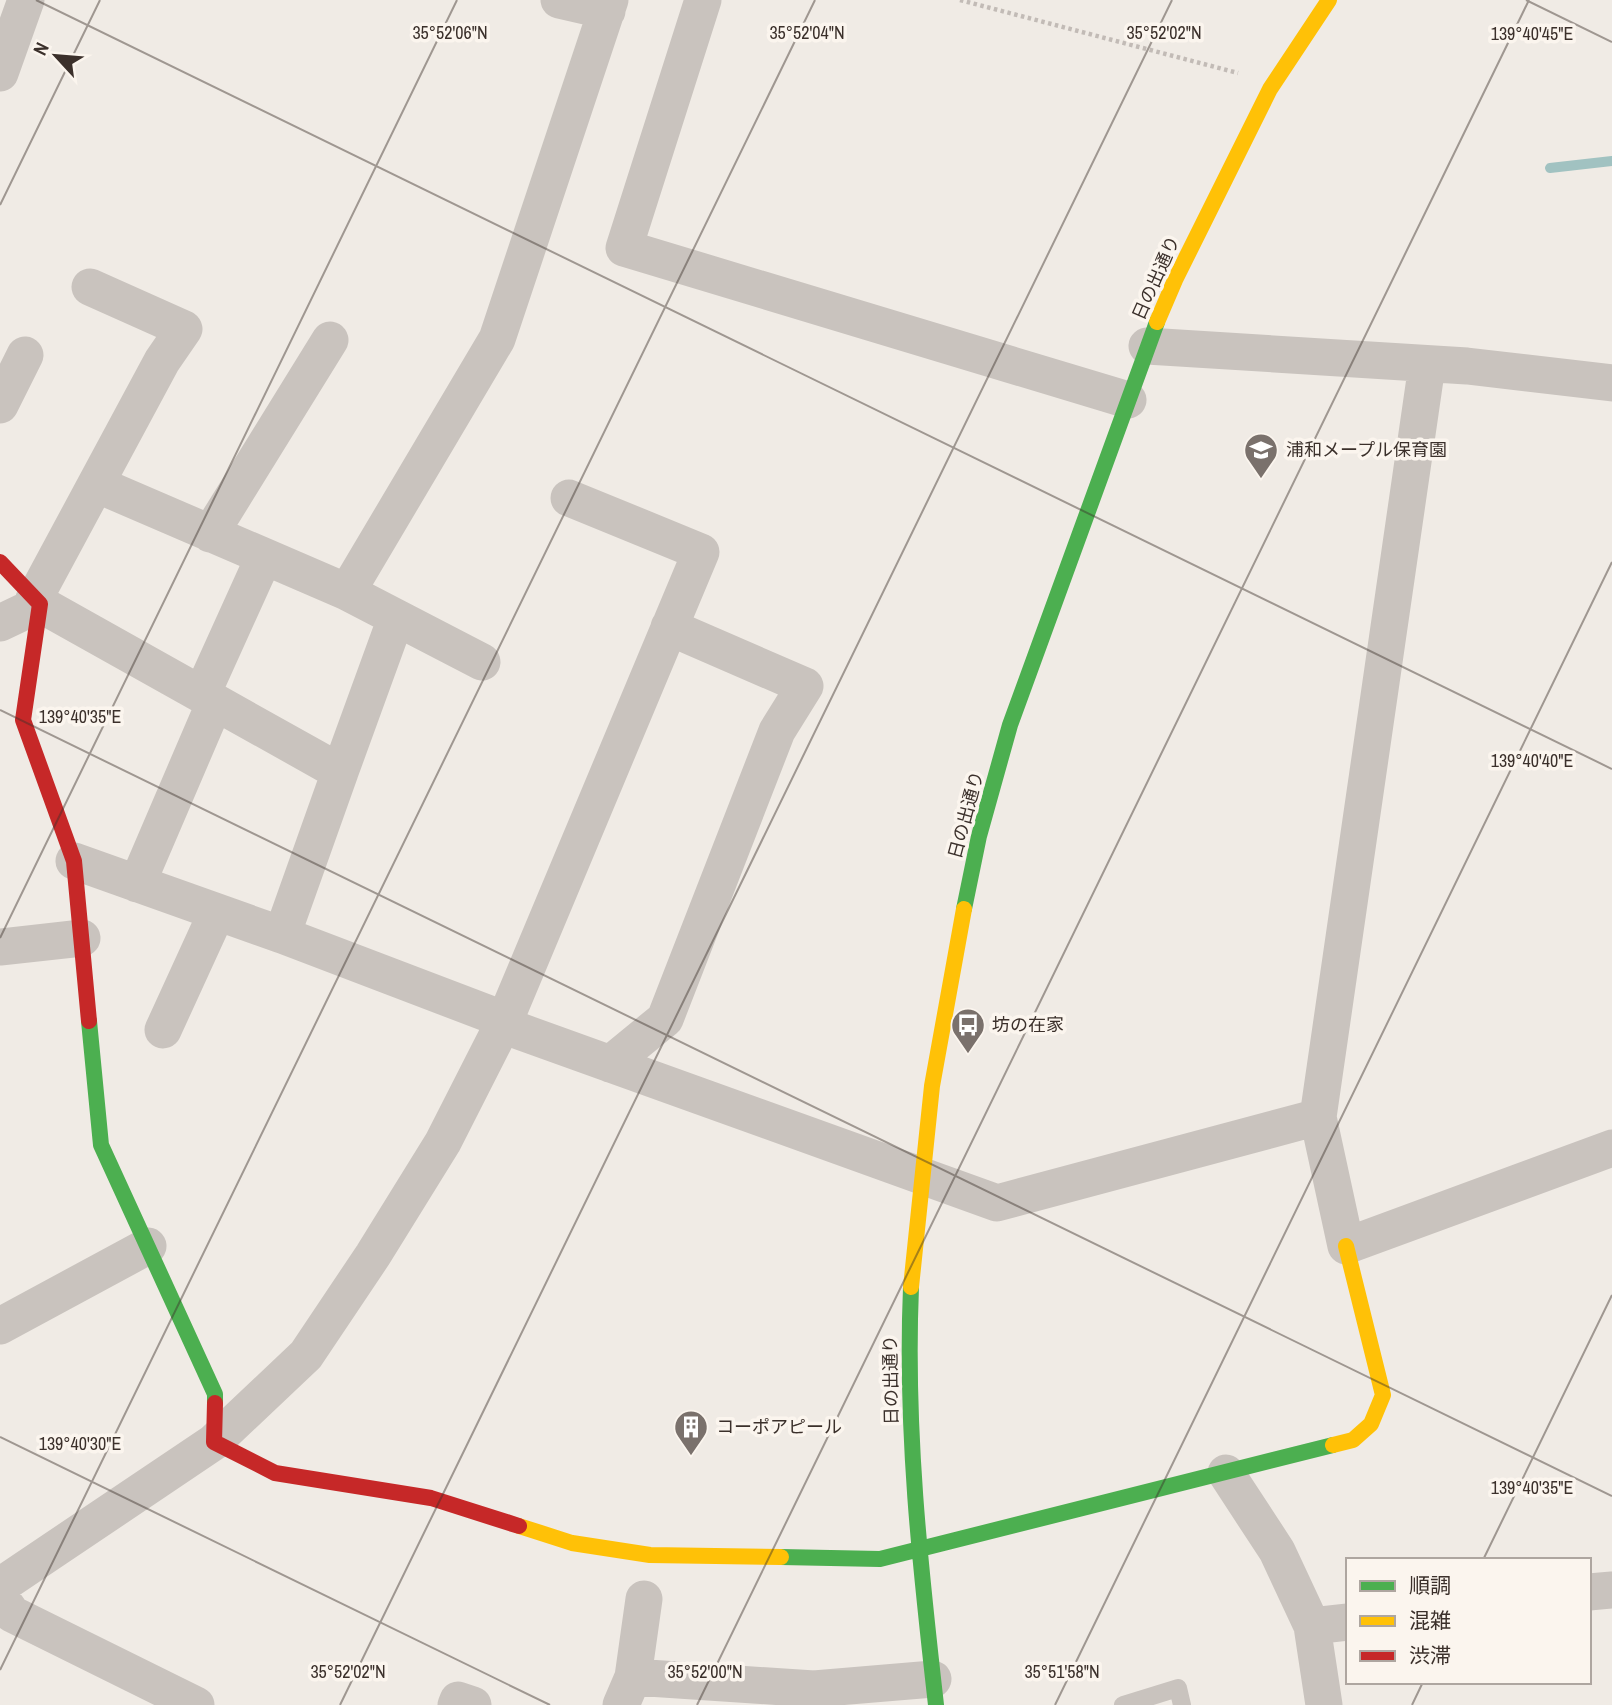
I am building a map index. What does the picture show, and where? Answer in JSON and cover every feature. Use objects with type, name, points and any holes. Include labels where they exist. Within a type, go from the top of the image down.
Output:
[{"type":"street","points":[[0,73],[26,0]]},
{"type":"street","points":[[347,592],[497,339],[608,5],[559,0]]},
{"type":"street","points":[[703,0],[624,248],[1128,400]]},
{"type":"street","name":"日の出通り","points":[[935,1692],[911,1452],[908,1360],[912,1266],[921,1177],[949,983],[979,836],[1010,726],[1147,346],[1185,257],[1270,89],[1329,0]]},
{"type":"street","points":[[90,288],[184,329],[162,361],[37,601],[12,722],[74,861],[101,1145],[215,1394],[214,1442]]},
{"type":"street","points":[[210,534],[330,340]]},
{"type":"street","points":[[1147,346],[1467,366],[1612,383]]},
{"type":"street","points":[[0,405],[25,355]]},
{"type":"street","points":[[214,1442],[275,1473],[432,1498],[572,1543],[663,1555],[880,1559],[1353,1440],[1371,1424],[1383,1395],[1346,1246],[1318,1117],[1427,365]]},
{"type":"street","points":[[96,484],[347,592],[482,662]]},
{"type":"street","points":[[0,1586],[214,1442],[306,1355],[373,1255],[443,1142],[505,1020],[701,552],[569,498]]},
{"type":"street","points":[[137,884],[264,557]]},
{"type":"street","points":[[0,562],[37,601],[340,772]]},
{"type":"street","points":[[0,622],[37,601]]},
{"type":"street","points":[[282,934],[396,618]]},
{"type":"street","points":[[610,1064],[665,1019],[777,731],[805,686],[669,627]]},
{"type":"street","points":[[74,861],[282,934],[505,1020],[519,1031],[998,1203],[1318,1117]]},
{"type":"street","points":[[163,1030],[217,912]]},
{"type":"street","points":[[0,947],[82,938]]},
{"type":"street","points":[[1346,1246],[1612,1148]]},
{"type":"street","points":[[0,1326],[148,1246]]},
{"type":"street","points":[[1226,1473],[1277,1550],[1311,1626],[1324,1705]]},
{"type":"street","points":[[1591,1592],[1612,1590]]},
{"type":"street","points":[[0,1597],[12,1614],[196,1705]]},
{"type":"street","points":[[644,1599],[627,1691],[743,1695],[814,1689],[935,1692]]},
{"type":"street","points":[[1311,1626],[1346,1622]]},
{"type":"street","points":[[456,1705],[458,1700],[473,1705]]},
{"type":"lane","points":[[1123,1705],[1178,1688],[1182,1705]]},
{"type":"path","points":[[960,0],[1237,72],[1270,89]]},
{"type":"waterway","points":[[1550,168],[1612,161]]},
{"type":"traffic: fast","points":[[964,909],[979,836],[1010,725],[1157,322]]},
{"type":"traffic: fast","points":[[89,1021],[101,1145],[215,1394],[215,1403]]},
{"type":"traffic: fast","points":[[911,1287],[912,1444],[919,1548],[936,1705]]},
{"type":"traffic: fast","points":[[781,1557],[880,1559],[1333,1445]]},
{"type":"traffic: slow","points":[[1157,322],[1175,280],[1270,89],[1329,0]]},
{"type":"traffic: slow","points":[[911,1287],[932,1086],[964,909]]},
{"type":"traffic: slow","points":[[1333,1445],[1353,1440],[1371,1424],[1383,1395],[1346,1246]]},
{"type":"traffic: slow","points":[[519,1526],[572,1543],[650,1555],[781,1557]]},
{"type":"traffic: jam","points":[[0,562],[40,604],[23,720],[74,861],[89,1021]]},
{"type":"traffic: jam","points":[[215,1403],[214,1442],[275,1473],[431,1498],[519,1526]]},
{"type":"place","name":"浦和メープル保育園","points":[[1261,480]]},
{"type":"place","name":"坊の在家","points":[[968,1055]]},
{"type":"place","name":"コーポアピール","points":[[691,1457]]}]
